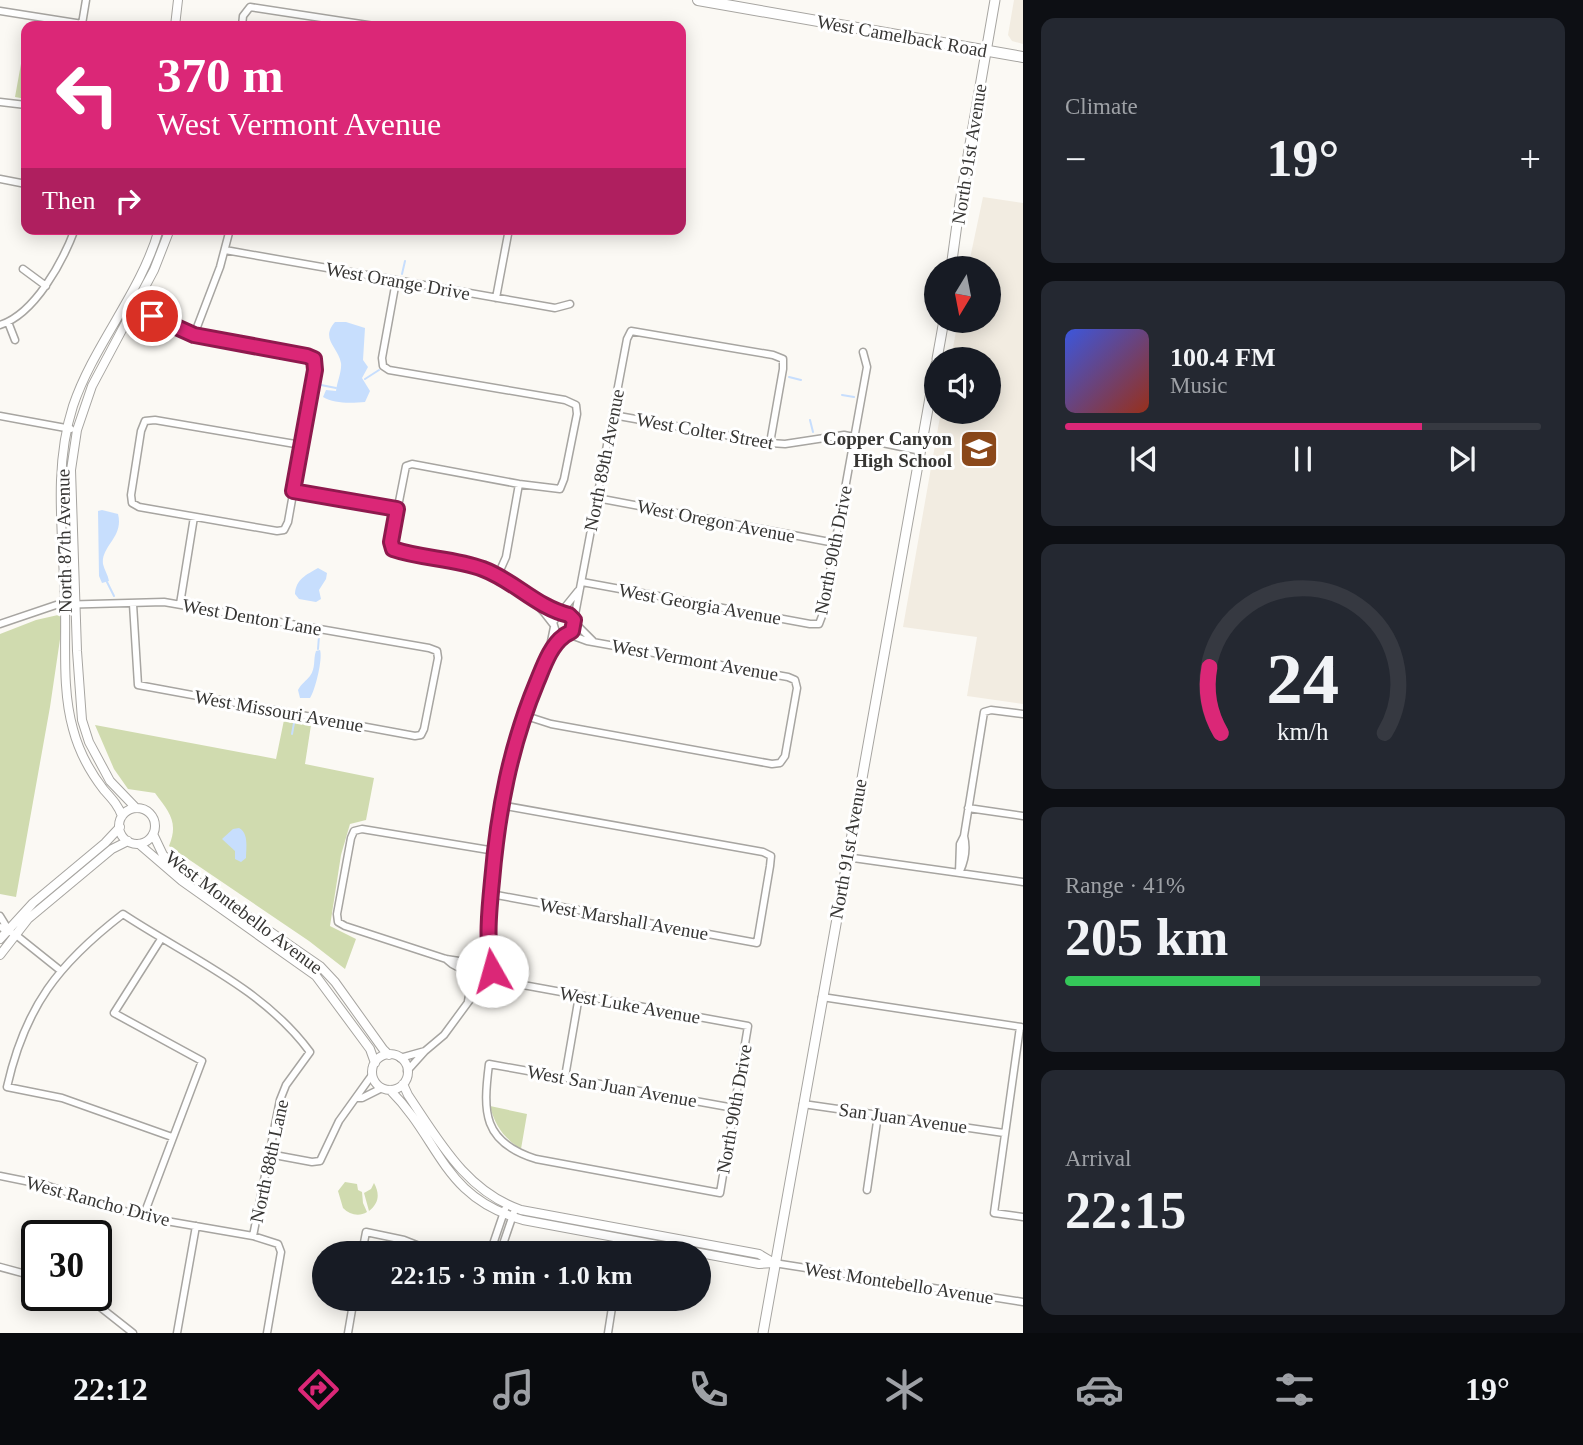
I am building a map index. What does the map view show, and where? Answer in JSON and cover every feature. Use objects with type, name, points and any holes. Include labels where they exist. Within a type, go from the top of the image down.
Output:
[{"type":"main road","name":"West Camelback Road","points":[[698,0],[1023,57]]},
{"type":"main road","name":"North 91st Avenue","points":[[953,256],[995,0]]},
{"type":"main road","name":"North 91st Avenue","points":[[763,1333],[846,857],[926,424]]},
{"type":"street","points":[[82,21],[86,0]]},
{"type":"street","points":[[176,21],[178,0]]},
{"type":"street","points":[[242,21],[250,7],[341,21]]},
{"type":"street","points":[[0,10],[64,21]]},
{"type":"street","points":[[0,102],[21,104]]},
{"type":"street","points":[[0,179],[21,183]]},
{"type":"street","points":[[0,325],[27,307],[46,286],[73,235]]},
{"type":"street","name":"North 87th Avenue","points":[[136,808],[110,781],[89,743],[82,720],[71,470],[72,429],[74,406],[88,371],[144,267],[157,235]]},
{"type":"street","name":"North 87th Avenue","points":[[122,816],[115,801],[88,766],[72,729],[66,683],[61,485],[72,429],[161,254],[168,235]]},
{"type":"street","points":[[194,335],[229,235]]},
{"type":"street","points":[[496,298],[508,235]]},
{"type":"street","name":"West Orange Drive","points":[[225,250],[555,308],[570,304]]},
{"type":"street","points":[[23,270],[46,286]]},
{"type":"street","points":[[396,281],[382,358],[383,366],[390,370],[565,400],[576,405],[577,414],[560,489],[412,464],[406,466],[391,542],[393,549],[467,564],[498,575],[538,604],[569,615],[574,621],[572,631],[566,634],[548,657]]},
{"type":"street","points":[[125,302],[194,335],[307,356],[314,359],[315,370],[288,522],[284,530],[139,507],[132,503],[133,482],[145,421],[155,420],[301,445]]},
{"type":"street","points":[[8,322],[15,340]]},
{"type":"street","name":"North 89th Avenue","points":[[574,621],[627,340],[631,331],[773,355],[783,359],[771,443]]},
{"type":"street","name":"North 90th Drive","points":[[819,624],[867,367],[863,352]]},
{"type":"street","name":"West Colter Street","points":[[613,415],[771,443],[785,444],[834,435],[921,451]]},
{"type":"street","points":[[0,416],[72,429]]},
{"type":"street","points":[[498,575],[506,557],[519,484]]},
{"type":"street","points":[[293,491],[397,509]]},
{"type":"street","name":"West Oregon Avenue","points":[[597,498],[835,543]]},
{"type":"street","points":[[180,604],[194,516]]},
{"type":"street","name":"North 89th Avenue","points":[[561,614],[580,586]]},
{"type":"street","name":"West Georgia Avenue","points":[[580,586],[819,624]]},
{"type":"street","name":"West Missouri Avenue","points":[[134,604],[138,685],[421,735]]},
{"type":"street","name":"West Denton Lane","points":[[65,605],[180,604],[437,651],[438,658],[421,735]]},
{"type":"street","points":[[538,604],[559,634],[566,634]]},
{"type":"street","points":[[0,624],[43,608],[65,605]]},
{"type":"street","points":[[357,1098],[403,1084],[407,1071],[444,1035],[491,975],[488,938],[500,805],[523,715],[548,657],[554,619],[561,614]]},
{"type":"street","name":"West Vermont Avenue","points":[[574,621],[593,640]]},
{"type":"street","name":"West Vermont Avenue","points":[[523,715],[551,724],[772,764],[780,763],[785,756],[797,688],[795,680],[566,634]]},
{"type":"street","points":[[959,873],[964,863],[964,836],[984,712],[991,710],[1023,714]]},
{"type":"street","name":"West Marshall Avenue","points":[[491,894],[757,943],[771,856],[763,852],[500,805]]},
{"type":"street","points":[[136,808],[146,810],[153,817],[155,825],[148,841],[139,844],[128,841],[120,827],[122,816],[136,808]]},
{"type":"street","points":[[968,808],[1023,816]]},
{"type":"street","points":[[0,939],[39,897],[105,843],[120,827]]},
{"type":"street","points":[[491,966],[484,960],[474,962],[446,959],[345,926],[338,922],[337,914],[354,831],[362,828],[495,851]]},
{"type":"street","name":"West Montebello Avenue","points":[[153,834],[163,855],[175,866],[320,966],[389,1055]]},
{"type":"street","points":[[0,955],[8,930],[46,903],[111,849],[128,841]]},
{"type":"street","name":"West Montebello Avenue","points":[[139,844],[182,881],[316,976],[370,1049],[375,1063]]},
{"type":"street","points":[[846,857],[1023,882]]},
{"type":"street","points":[[143,1217],[202,1060],[114,1013],[160,939],[123,915],[97,934],[61,971],[27,1021],[14,1055],[7,1087],[62,1098],[172,1137]]},
{"type":"street","points":[[0,916],[8,930],[61,971]]},
{"type":"street","points":[[468,1001],[474,962],[488,938]]},
{"type":"street","name":"North 88th Lane","points":[[160,939],[254,995],[295,1032],[310,1052],[286,1085],[280,1100],[253,1236]]},
{"type":"street","points":[[446,959],[485,982]]},
{"type":"street","name":"West Luke Avenue","points":[[491,966],[495,972],[512,983]]},
{"type":"street","name":"West Luke Avenue","points":[[485,982],[512,983],[748,1026]]},
{"type":"street","points":[[565,1077],[579,996]]},
{"type":"street","points":[[822,997],[1021,1027],[994,1213],[1023,1217]]},
{"type":"street","name":"North 90th Drive","points":[[720,1193],[748,1026]]},
{"type":"street","points":[[269,1154],[320,1161],[339,1121],[372,1075],[375,1063],[389,1055],[400,1058],[425,1051]]},
{"type":"street","points":[[400,1058],[407,1071]]},
{"type":"street","name":"West San Juan Avenue","points":[[720,1193],[536,1159],[507,1147],[489,1122],[485,1111],[489,1063],[734,1108]]},
{"type":"street","points":[[372,1075],[377,1085],[386,1089]]},
{"type":"street","name":"West Montebello Avenue","points":[[403,1084],[457,1166],[480,1188],[511,1206],[759,1254],[774,1263]]},
{"type":"street","name":"West Montebello Avenue","points":[[386,1089],[407,1109],[459,1185],[473,1197],[508,1216],[759,1264],[774,1263],[1023,1302]]},
{"type":"street","name":"San Juan Avenue","points":[[803,1104],[1004,1133]]},
{"type":"street","points":[[867,1190],[878,1115]]},
{"type":"street","name":"West Rancho Drive","points":[[0,1176],[46,1185],[143,1217],[253,1236],[278,1244]]},
{"type":"street","points":[[503,1241],[511,1206]]},
{"type":"street","points":[[496,1241],[508,1216]]},
{"type":"street","points":[[177,1333],[196,1226]]},
{"type":"street","points":[[364,1241],[366,1233],[407,1241]]},
{"type":"street","name":"North 88th Lane","points":[[267,1333],[281,1252],[278,1244]]},
{"type":"street","points":[[0,1267],[21,1273]]},
{"type":"street","points":[[105,1311],[133,1333]]},
{"type":"street","points":[[348,1333],[352,1311]]},
{"type":"street","points":[[608,1333],[611,1311]]},
{"type":"shaded area","points":[[1014,0],[1023,0],[1023,44],[1012,41],[1008,35]]},
{"type":"shaded area","name":"Copper Canyon High School","points":[[983,197],[1023,203],[1023,704],[967,696],[977,637],[903,627],[939,424],[1001,424],[1001,347],[953,347],[956,333],[1001,333],[1001,256],[971,256]]},
{"type":"green space","points":[[21,64],[21,98],[15,97]]},
{"type":"green space","points":[[58,615],[63,619],[50,707],[16,897],[0,894],[0,634]]},
{"type":"green space","points":[[284,720],[311,725],[305,764],[374,778],[366,820],[350,824],[341,855],[330,926],[356,939],[345,969],[309,941],[169,846],[173,824],[168,812],[155,793],[128,789],[114,769],[95,725],[276,759]]},
{"type":"green space","points":[[490,1106],[527,1114],[521,1149],[501,1131]]},
{"type":"green space","points":[[345,1182],[357,1184],[367,1212],[355,1215],[343,1208],[338,1191]]},
{"type":"green space","points":[[374,1183],[378,1198],[369,1211],[364,1193],[371,1189]]},
{"type":"water","points":[[335,322],[346,322],[365,328],[363,360],[368,367],[362,378],[370,391],[365,402],[338,402],[323,397],[326,390],[336,391],[341,369],[329,333]]},
{"type":"water","points":[[98,511],[118,514],[119,522],[103,558],[109,581],[102,583],[99,576]]},
{"type":"water","points":[[318,568],[327,573],[319,590],[321,599],[316,602],[299,599],[295,594],[297,585],[302,578]]},
{"type":"water","points":[[320,650],[312,694],[310,698],[300,698],[298,690],[312,673],[316,651]]},
{"type":"water","points":[[239,828],[246,841],[246,858],[241,862],[235,859],[235,851],[222,839],[233,829]]},
{"type":"waterway","points":[[402,274],[405,261]]},
{"type":"waterway","points":[[365,379],[379,370]]},
{"type":"waterway","points":[[789,377],[801,380]]},
{"type":"waterway","points":[[321,385],[336,388]]},
{"type":"waterway","points":[[842,395],[854,397]]},
{"type":"waterway","points":[[810,420],[813,432]]},
{"type":"waterway","points":[[107,582],[114,596]]},
{"type":"waterway","points":[[318,649],[319,636]]},
{"type":"waterway","points":[[292,734],[294,723]]},
{"type":"place","name":"Copper Canyon High School","points":[[979,449]]},
{"type":"route","points":[[152,316],[194,335],[314,359],[315,370],[293,491],[397,509],[391,542],[393,549],[481,568],[498,575],[538,604],[569,615],[574,620],[572,631],[559,641],[548,657],[523,715],[505,783],[500,805],[489,917],[488,938],[492,971]]}]
